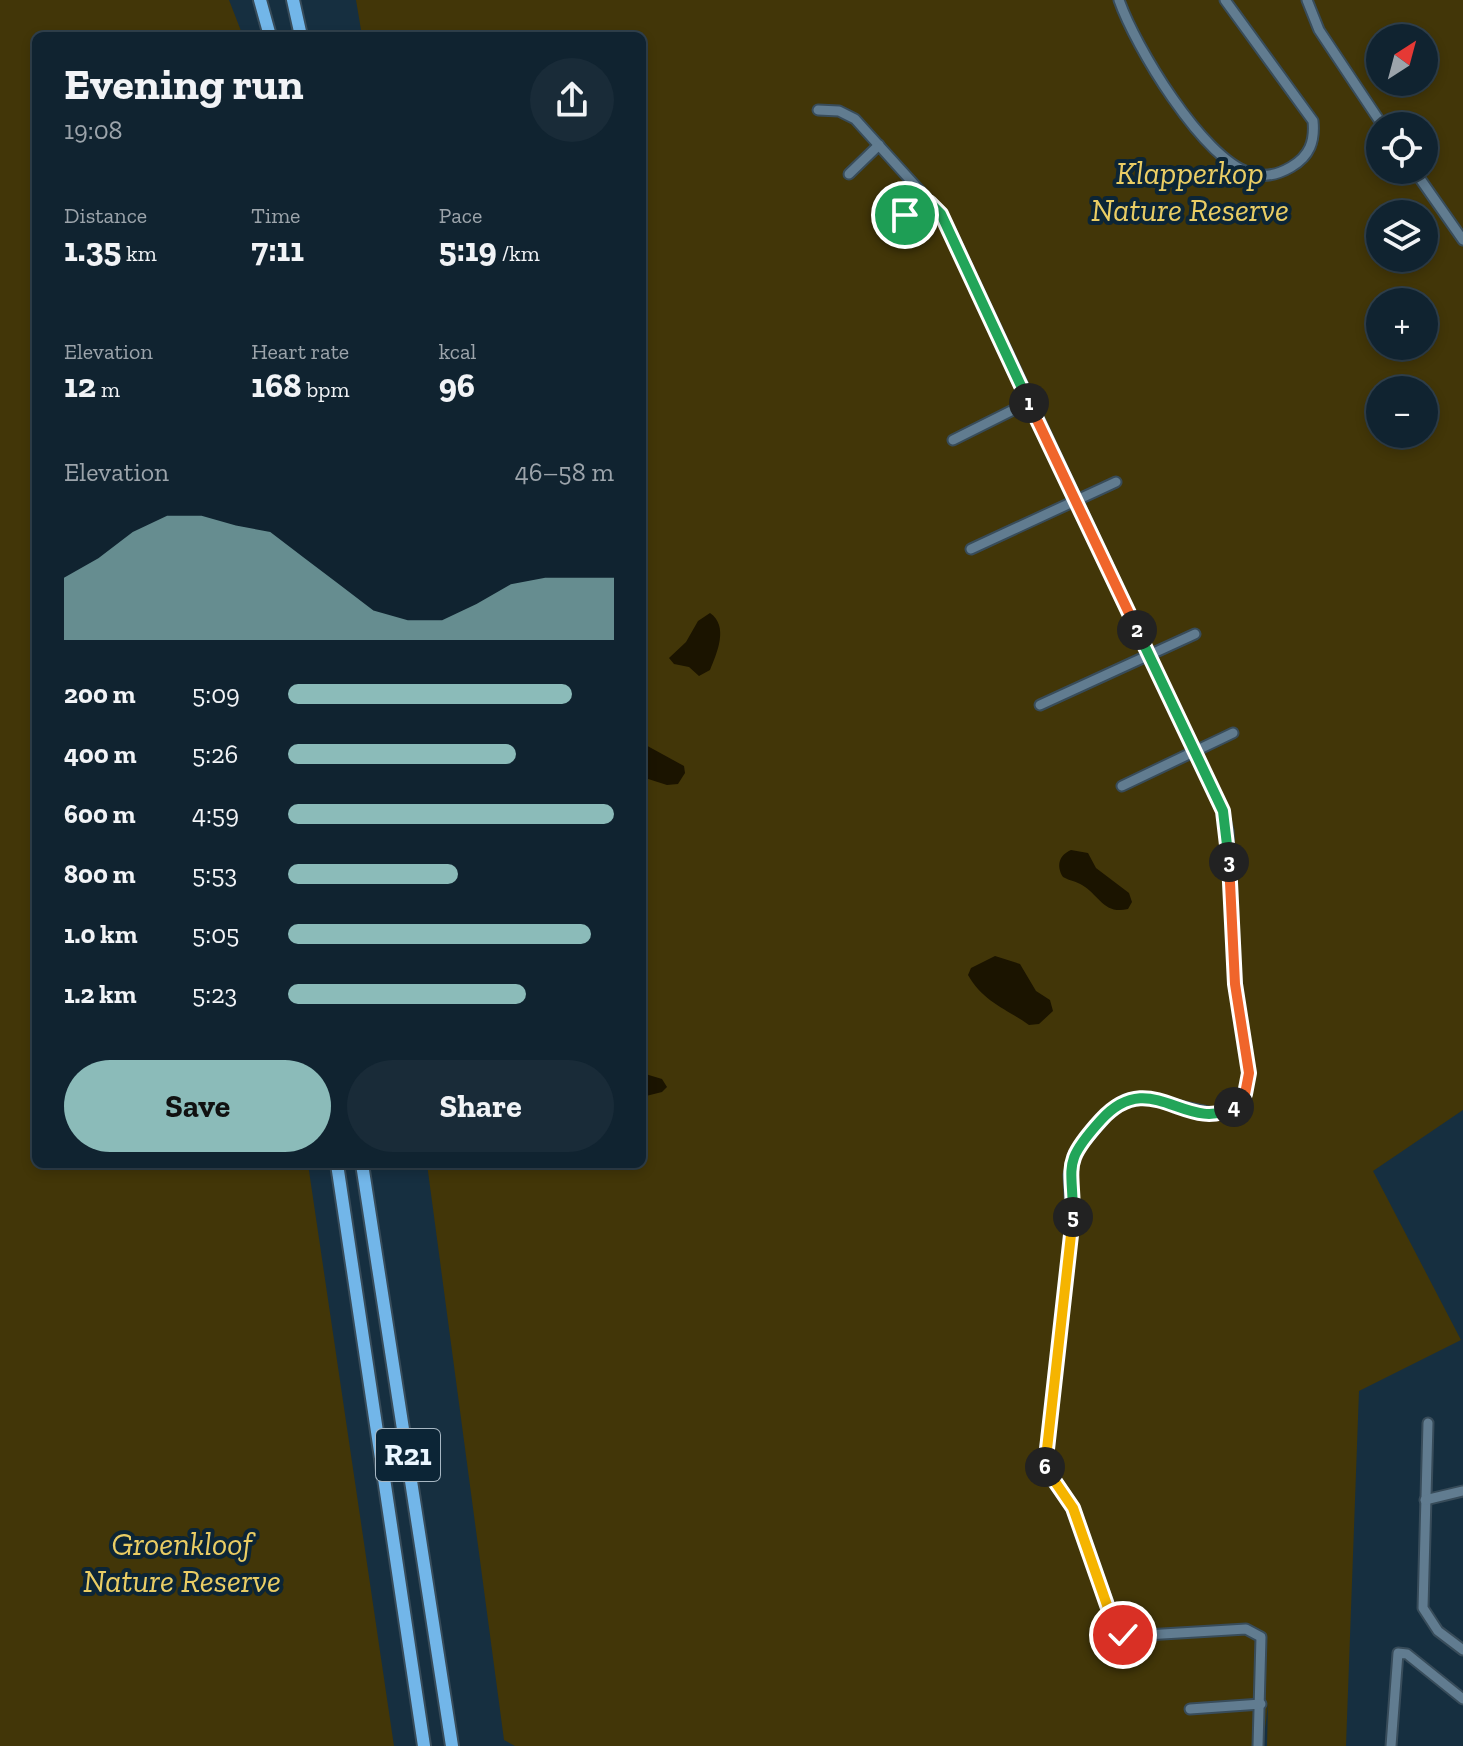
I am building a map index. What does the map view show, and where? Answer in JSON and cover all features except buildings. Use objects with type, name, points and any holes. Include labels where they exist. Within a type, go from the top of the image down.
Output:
[{"type":"highway","points":[[260,0],[269,32]]},
{"type":"highway","points":[[293,0],[300,32]]},
{"type":"highway","name":"R21","points":[[338,1168],[424,1746]]},
{"type":"highway","name":"R21","points":[[363,1168],[452,1746]]},
{"type":"street","points":[[1119,0],[1131,33],[1162,85],[1226,160],[1252,174],[1280,172],[1300,162],[1308,152],[1314,133],[1313,121],[1225,0]]},
{"type":"street","points":[[1307,0],[1319,30],[1374,112]]},
{"type":"street","points":[[818,110],[850,115],[930,203],[950,230],[1226,820],[1237,966],[1235,984],[1249,1073],[1247,1089],[1239,1103],[1225,1112],[1208,1114],[1143,1098],[1129,1098],[1100,1122],[1070,1162],[1072,1233],[1044,1463],[1050,1478],[1073,1508],[1116,1630],[1129,1636],[1255,1631],[1263,1643],[1258,1746]]},
{"type":"street","points":[[849,174],[879,145]]},
{"type":"street","points":[[1424,184],[1463,240]]},
{"type":"street","points":[[892,221],[930,203]]},
{"type":"street","points":[[953,440],[1029,402]]},
{"type":"street","points":[[971,549],[1116,482]]},
{"type":"street","points":[[1040,705],[1195,634]]},
{"type":"street","points":[[1122,786],[1233,733]]},
{"type":"street","points":[[1428,1423],[1423,1608],[1438,1631],[1463,1650]]},
{"type":"street","points":[[1425,1500],[1463,1491]]},
{"type":"street","points":[[1391,1746],[1398,1653],[1407,1654],[1463,1699]]},
{"type":"street","points":[[1190,1709],[1261,1704]]},
{"type":"green space","name":"Groenkloof Nature Reserve","points":[[0,0],[229,0],[241,32],[32,32],[32,1168],[309,1168],[394,1746],[0,1746]]},
{"type":"green space","name":"Klapperkop Nature Reserve","points":[[356,0],[1463,0],[1463,1110],[1373,1171],[1461,1340],[1359,1391],[1346,1746],[1267,1746],[1268,1704],[1263,1746],[515,1746],[504,1740],[428,1168],[646,1168],[646,32],[361,32]]},
{"type":"shaded area","points":[[710,613],[719,625],[720,640],[710,670],[699,676],[689,667],[674,664],[669,658],[686,642],[698,621]]},
{"type":"shaded area","points":[[646,745],[684,766],[685,773],[678,784],[667,785],[646,778]]},
{"type":"shaded area","points":[[1071,850],[1088,853],[1096,868],[1129,893],[1132,902],[1128,909],[1107,907],[1088,889],[1063,877],[1060,861]]},
{"type":"shaded area","points":[[995,956],[1020,964],[1036,991],[1050,1000],[1053,1011],[1039,1024],[1029,1025],[996,1004],[981,992],[968,975],[971,968]]},
{"type":"shaded area","points":[[646,1074],[662,1079],[667,1087],[662,1092],[646,1096]]},
{"type":"route","points":[[905,215],[930,203],[950,230],[1223,811],[1228,831],[1237,966],[1235,984],[1249,1073],[1245,1094],[1232,1109],[1218,1114],[1143,1098],[1122,1101],[1082,1141],[1070,1162],[1072,1233],[1044,1463],[1050,1478],[1073,1508],[1114,1625],[1123,1635]]}]
